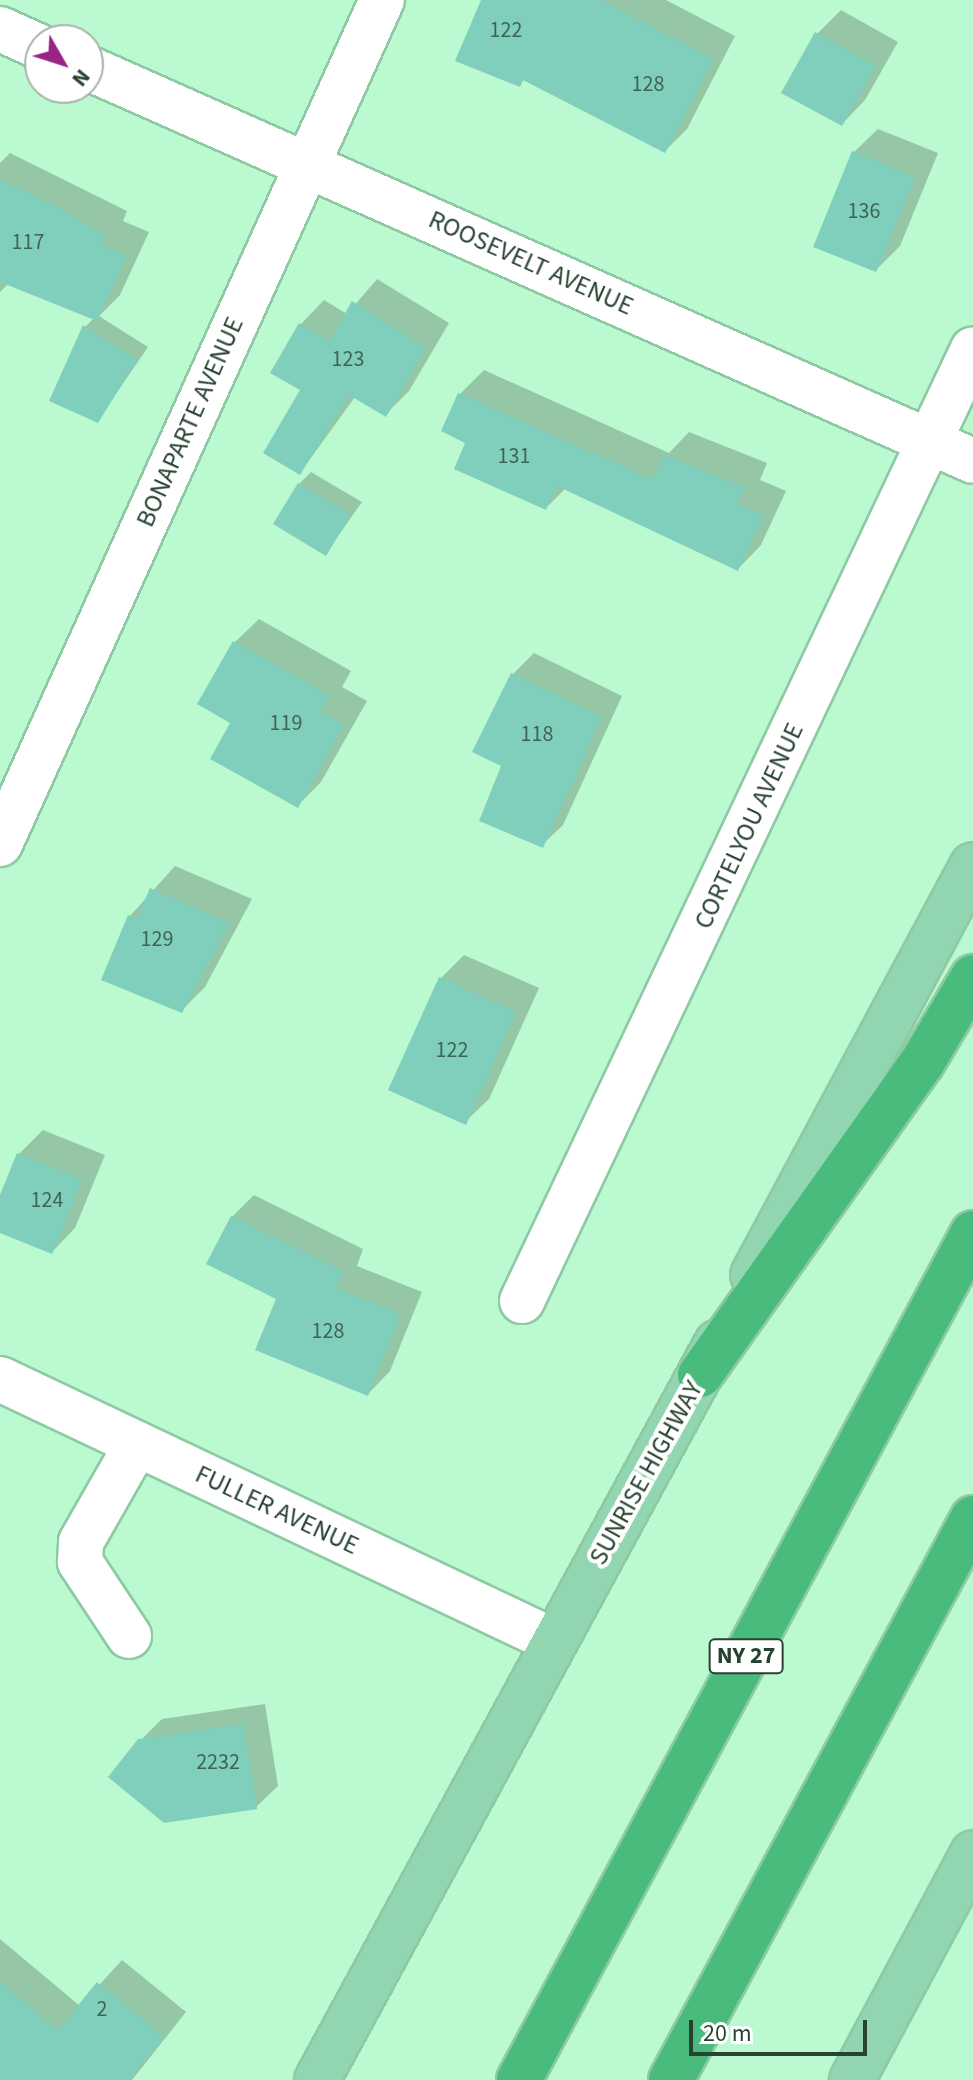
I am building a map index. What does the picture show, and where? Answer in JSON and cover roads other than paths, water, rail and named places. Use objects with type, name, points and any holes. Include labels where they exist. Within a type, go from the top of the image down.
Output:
[{"type":"highway","points":[[700,1375],[922,1063],[973,977]]},
{"type":"highway","name":"NY 27","points":[[519,2080],[973,1233]]},
{"type":"highway","points":[[671,2080],[973,1518]]},
{"type":"main road","name":"SUNRISE HIGHWAY","points":[[317,2080],[973,865]]},
{"type":"main road","points":[[852,2080],[973,1853]]},
{"type":"street","name":"BONAPARTE AVENUE","points":[[0,844],[382,0]]},
{"type":"street","points":[[0,29],[24,40]]},
{"type":"street","name":"ROOSEVELT AVENUE","points":[[104,75],[933,440],[973,461]]},
{"type":"street","name":"CORTELYOU AVENUE","points":[[522,1301],[933,440],[973,349]]},
{"type":"street","name":"FULLER AVENUE","points":[[0,1379],[554,1641]]},
{"type":"street","points":[[129,1636],[80,1562],[81,1542],[137,1444]]}]
